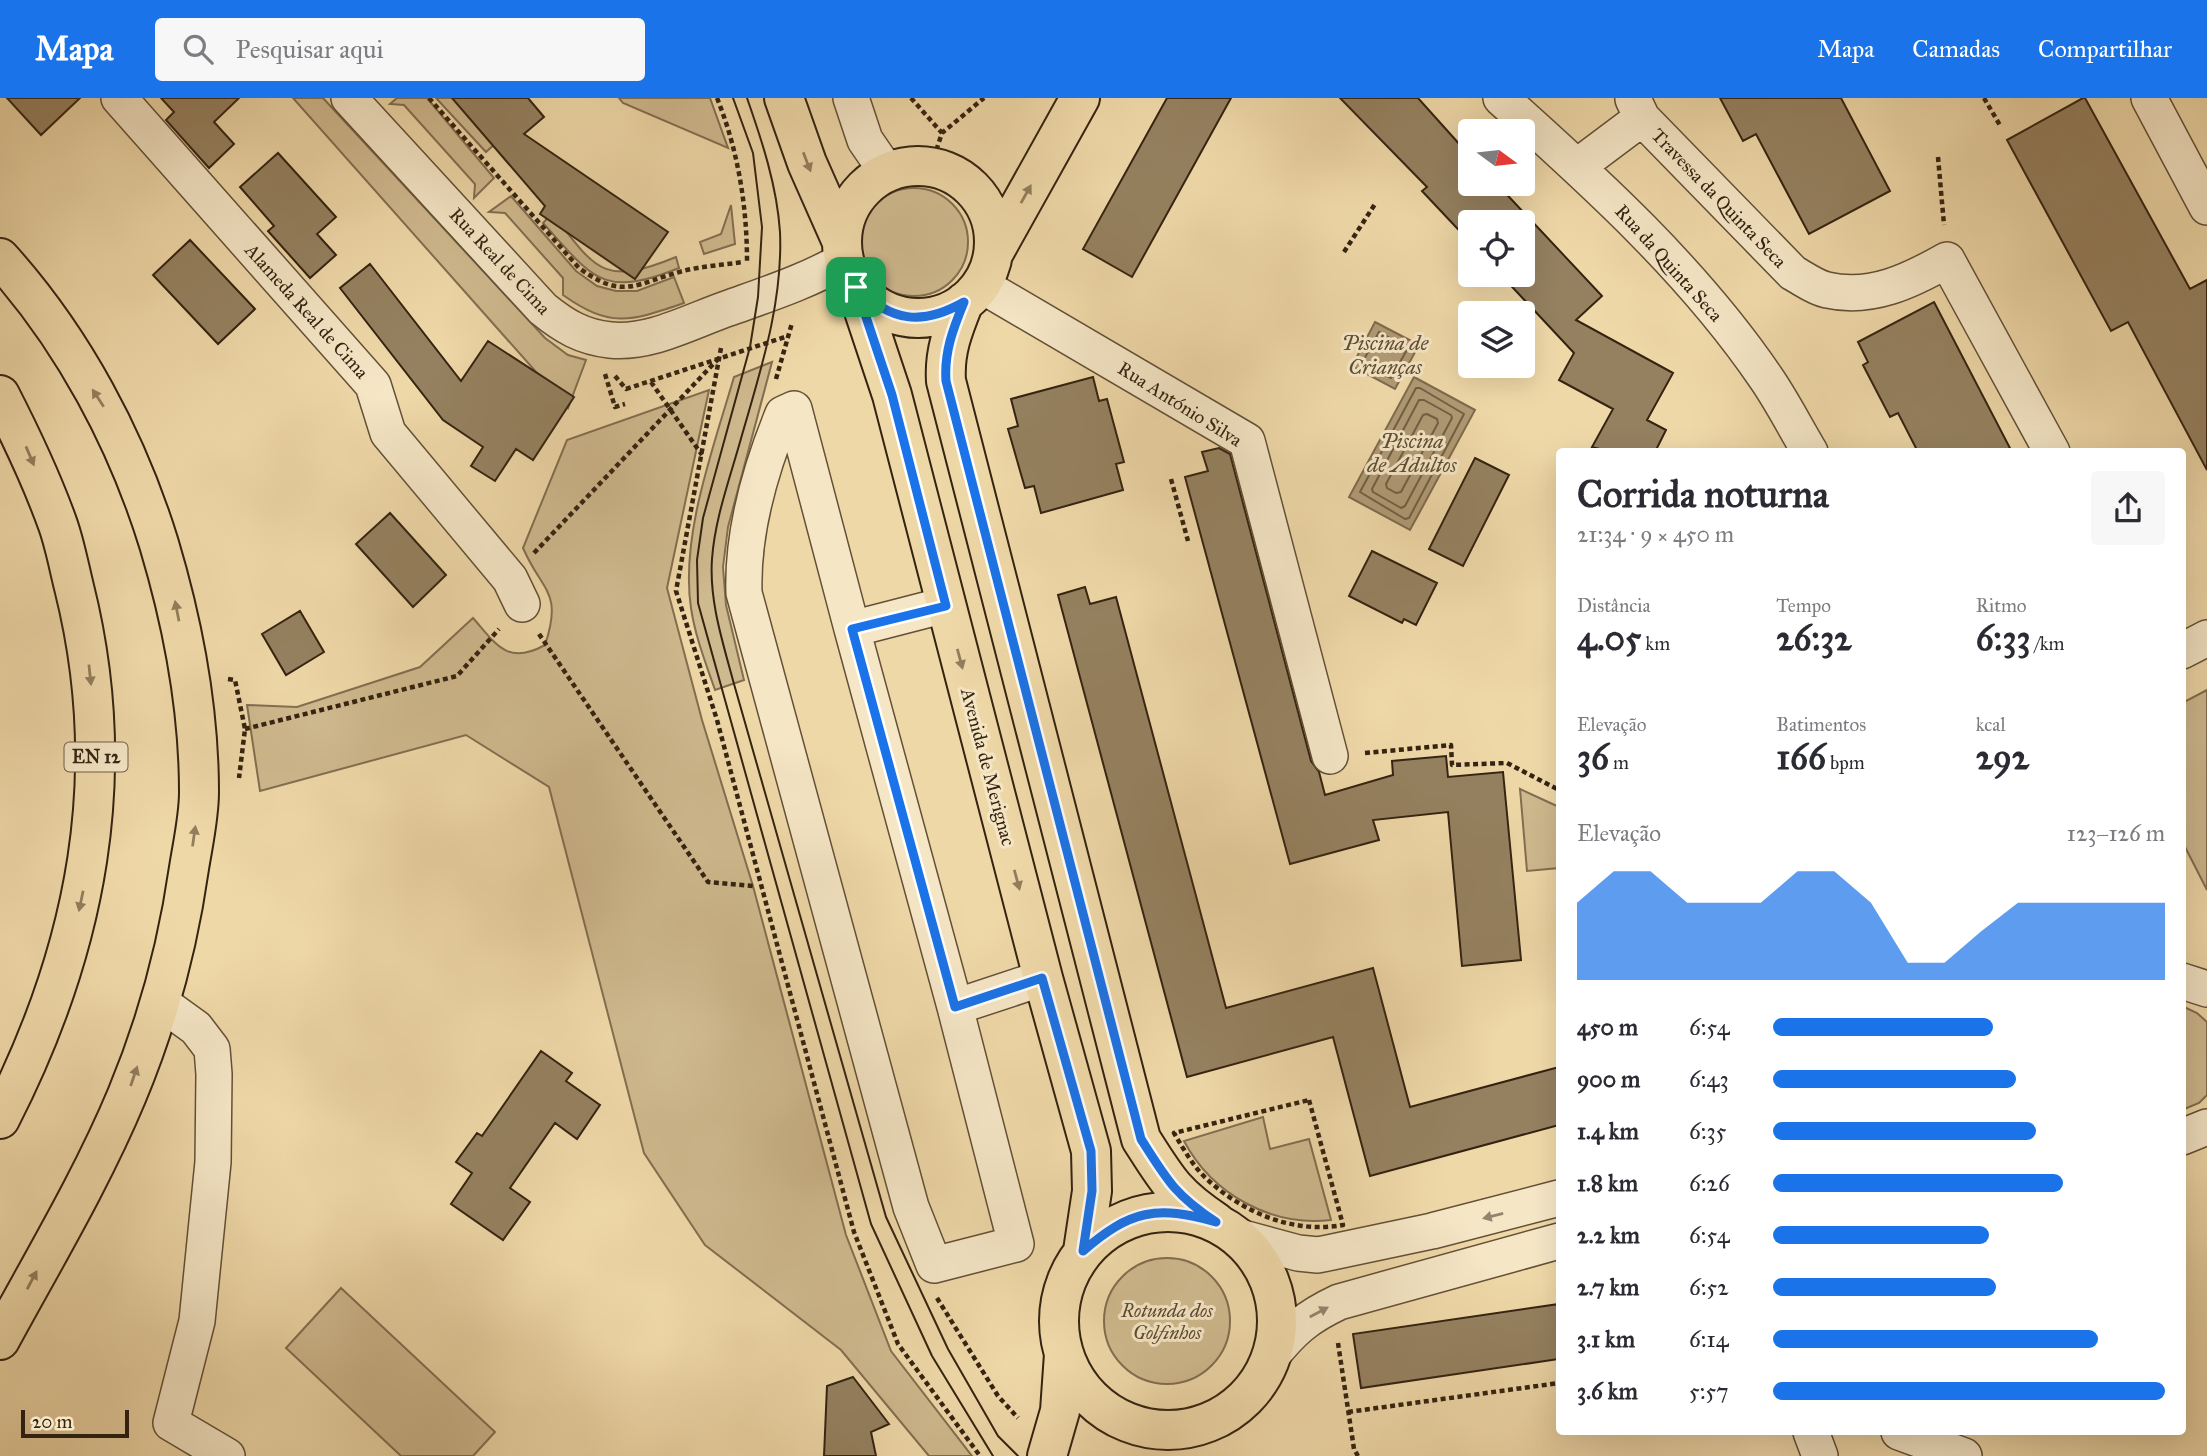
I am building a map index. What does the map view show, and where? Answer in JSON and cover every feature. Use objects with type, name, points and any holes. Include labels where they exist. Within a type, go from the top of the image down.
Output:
[{"type":"main road","name":"Avenida de Merignac","points":[[784,98],[847,263],[892,395],[1042,978],[1091,1151],[1092,1191],[1083,1251]]},
{"type":"main road","points":[[1064,1354],[1077,1382],[1099,1406],[1126,1422],[1157,1430],[1192,1427],[1226,1413],[1253,1392],[1270,1358],[1277,1326],[1273,1292],[1260,1262],[1228,1230],[1186,1202],[1169,1183],[1141,1139],[946,381],[945,362],[950,336],[1080,98]]},
{"type":"main road","points":[[937,150],[953,174],[972,188],[986,207],[991,228],[979,280],[943,314],[919,318],[895,315],[874,304],[847,263],[845,221],[854,201],[868,184],[887,172],[908,166],[937,150]]},
{"type":"main road","points":[[0,258],[52,326],[106,411],[142,489],[173,590],[195,704],[200,795],[184,904],[160,1002],[127,1094],[88,1178],[0,1340]]},
{"type":"main road","name":"EN 12","points":[[0,395],[28,450],[59,528],[86,636],[96,728],[95,808],[88,865],[74,935],[55,996],[0,1119]]},
{"type":"main road","points":[[1047,1456],[1060,1411],[1064,1354],[1059,1318],[1066,1282],[1083,1251],[1111,1227],[1145,1213],[1182,1212],[1228,1230]]},
{"type":"main road","points":[[1129,1456],[1157,1430]]},
{"type":"street","name":"Alameda Real de Cima","points":[[119,98],[373,385],[388,433],[516,591]]},
{"type":"street","name":"Rua Real de Cima","points":[[349,98],[543,309],[564,327],[587,337],[612,341],[638,340],[656,335],[847,263]]},
{"type":"street","points":[[850,98],[864,140],[887,172]]},
{"type":"street","name":"Rua da Quinta Seca","points":[[1501,98],[1578,166],[1706,300],[1766,378],[1808,448]]},
{"type":"street","points":[[2149,98],[2207,207]]},
{"type":"street","points":[[1578,166],[1637,108]]},
{"type":"street","name":"Travessa da Quinta Seca","points":[[1637,108],[1793,274],[1825,290],[1850,293],[1886,289],[1916,278],[1947,261]]},
{"type":"street","points":[[1947,261],[2050,448]]},
{"type":"street","name":"Rua António Silva","points":[[979,280],[1247,441],[1330,756]]},
{"type":"street","points":[[794,409],[852,629],[955,1007],[1016,1244],[934,1265],[911,1207],[744,593],[743,559],[754,504],[783,414],[794,409]]},
{"type":"street","points":[[852,629],[946,606]]},
{"type":"street","points":[[2186,649],[2207,638]]},
{"type":"street","points":[[955,1007],[1042,978]]},
{"type":"street","points":[[2186,982],[2207,989]]},
{"type":"street","points":[[160,1002],[196,1028],[212,1049],[214,1074],[212,1163],[197,1321],[171,1423],[227,1456]]},
{"type":"street","points":[[1228,1230],[1298,1253],[1318,1255],[1432,1231],[1556,1199]]},
{"type":"street","points":[[1270,1358],[1292,1330],[1313,1314],[1339,1302],[1556,1242]]},
{"type":"street","points":[[1812,1435],[1820,1456]]},
{"type":"street","points":[[1907,1435],[1964,1456]]},
{"type":"path","points":[[429,98],[579,268],[598,282],[622,287],[645,285],[682,271],[760,259]]},
{"type":"path","points":[[718,98],[729,127],[741,185],[747,261]]},
{"type":"path","points":[[911,98],[937,150],[984,98]]},
{"type":"path","points":[[1984,98],[2001,127]]},
{"type":"path","points":[[1938,157],[1947,261]]},
{"type":"path","points":[[1344,252],[1375,204]]},
{"type":"path","points":[[245,729],[457,676],[516,591],[671,409],[720,358],[788,336]]},
{"type":"path","points":[[720,358],[676,591],[721,734],[853,1232],[898,1344],[980,1456]]},
{"type":"path","points":[[604,372],[615,407],[625,404]]},
{"type":"path","points":[[651,382],[703,455]]},
{"type":"path","points":[[1171,479],[1188,541]]},
{"type":"path","points":[[516,591],[545,645],[708,882],[753,886]]},
{"type":"path","points":[[235,680],[245,729],[238,784]]},
{"type":"path","points":[[1330,756],[1451,746],[1452,765],[1507,763],[1556,788]]},
{"type":"path","points":[[1310,1100],[1343,1225],[1306,1226],[1279,1221],[1255,1212],[1208,1181],[1174,1133],[1258,1113],[1310,1100]]},
{"type":"path","points":[[1337,1340],[1354,1449],[1359,1456]]},
{"type":"path","points":[[1348,1412],[1556,1383]]},
{"type":"green space","points":[[293,98],[323,98],[545,338],[568,355],[586,360],[568,408]]},
{"type":"green space","points":[[397,98],[427,98],[494,178],[474,198],[475,184],[404,105],[390,104]]},
{"type":"green space","points":[[436,98],[458,98],[498,141],[486,152]]},
{"type":"green space","points":[[619,98],[710,98],[728,148],[623,103]]},
{"type":"green space","points":[[914,188],[935,192],[952,204],[964,221],[968,242],[964,263],[952,280],[935,292],[914,296],[893,292],[876,280],[864,263],[860,242],[864,221],[876,204],[893,192]]},
{"type":"green space","points":[[511,196],[576,271],[597,286],[616,291],[637,291],[674,277],[684,303],[649,314],[622,318],[608,317],[580,306],[563,295],[563,278],[505,213],[489,212]]},
{"type":"green space","points":[[731,205],[735,244],[704,254],[700,242],[721,234]]},
{"type":"green space","points":[[552,213],[591,260],[603,268],[632,271],[676,257],[679,268],[632,282],[615,282],[601,278],[575,258],[543,223]]},
{"type":"green space","points":[[772,362],[728,527],[723,567],[726,605],[744,680],[715,690],[691,608],[690,551],[694,521],[734,377]]},
{"type":"green space","points":[[709,390],[667,588],[702,720],[753,886],[846,1235],[891,1351],[972,1456],[929,1456],[841,1350],[705,1245],[644,1153],[549,787],[466,735],[260,791],[247,705],[297,707],[420,667],[473,618],[496,644],[512,653],[532,651],[545,645],[552,613],[551,602],[523,548],[567,440]]},
{"type":"green space","points":[[2207,690],[2207,890],[2186,849],[2186,701]]},
{"type":"green space","points":[[1520,789],[1556,806],[1556,868],[1527,871]]},
{"type":"green space","points":[[2186,1008],[2207,1022],[2207,1095],[2199,1103],[2186,1108]]},
{"type":"green space","points":[[1263,1117],[1270,1149],[1309,1139],[1331,1220],[1287,1218],[1246,1203],[1210,1177],[1184,1141]]},
{"type":"green space","name":"Rotunda dos Golfinhos","points":[[1167,1258],[1191,1262],[1212,1276],[1226,1297],[1230,1321],[1226,1345],[1212,1366],[1191,1380],[1167,1384],[1143,1380],[1122,1366],[1108,1345],[1104,1321],[1108,1297],[1122,1276],[1143,1262]]},
{"type":"green space","points":[[341,1288],[495,1432],[473,1456],[401,1456],[286,1348]]},
{"type":"water","name":"Piscina de Crianças","points":[[1375,322],[1419,345],[1395,389],[1352,366]]},
{"type":"water","name":"Piscina de Adultos","points":[[1414,377],[1475,410],[1410,530],[1349,497]]},
{"type":"building","points":[[7,98],[80,98],[41,135]]},
{"type":"building","points":[[161,98],[239,98],[214,122],[234,144],[209,168],[166,120],[174,112]]},
{"type":"building","points":[[452,98],[528,98],[544,117],[524,134],[668,232],[635,279],[540,214],[545,206]]},
{"type":"building","points":[[1167,98],[1231,98],[1132,277],[1083,249]]},
{"type":"building","points":[[1340,98],[1418,98],[1458,143],[1458,196],[1508,196],[1521,210],[1458,210],[1458,229],[1422,191],[1427,187]]},
{"type":"building","points":[[1720,98],[1841,98],[1890,191],[1809,234],[1756,134],[1743,141]]},
{"type":"building","points":[[2083,98],[2190,289],[2207,280],[2207,470],[2128,322],[2111,331],[2007,140]]},
{"type":"building","points":[[278,153],[336,217],[317,234],[336,255],[310,278],[268,231],[274,226],[240,187]]},
{"type":"building","points":[[1535,225],[1602,296],[1576,320],[1673,373],[1647,420],[1666,430],[1657,448],[1592,447],[1613,409],[1559,380],[1574,353],[1535,311],[1535,301],[1525,301],[1512,287],[1535,287]]},
{"type":"building","points":[[190,240],[255,309],[218,344],[153,275]]},
{"type":"building","points":[[370,264],[461,381],[488,341],[574,397],[533,460],[516,449],[495,481],[471,466],[483,447],[443,420],[340,288]]},
{"type":"building","points":[[1934,302],[2010,448],[1916,448],[1898,413],[1890,417],[1863,365],[1868,362],[1858,342]]},
{"type":"building","points":[[1093,377],[1099,401],[1107,399],[1124,462],[1116,464],[1123,490],[1041,513],[1034,486],[1025,488],[1008,429],[1018,426],[1011,399]]},
{"type":"building","points":[[1219,448],[1230,454],[1311,761],[1319,772],[1325,795],[1393,775],[1392,761],[1446,756],[1448,777],[1503,772],[1521,960],[1462,966],[1448,812],[1373,820],[1379,840],[1290,864],[1185,477],[1208,471],[1202,452]]},
{"type":"building","points":[[1475,458],[1509,475],[1463,566],[1429,549]]},
{"type":"building","points":[[390,513],[446,575],[413,607],[356,544]]},
{"type":"building","points":[[1372,551],[1437,583],[1416,625],[1404,619],[1402,623],[1349,596]]},
{"type":"building","points":[[1085,587],[1090,604],[1116,597],[1226,1008],[1373,968],[1410,1107],[1556,1068],[1556,1126],[1370,1176],[1333,1037],[1187,1077],[1058,595]]},
{"type":"building","points":[[300,611],[324,652],[286,675],[262,634]]},
{"type":"building","points":[[541,1051],[572,1073],[566,1081],[600,1105],[577,1139],[555,1123],[510,1188],[530,1202],[503,1240],[451,1204],[472,1173],[456,1162],[477,1133],[482,1136]]},
{"type":"building","points":[[1556,1304],[1556,1359],[1361,1388],[1353,1334]]},
{"type":"building","points":[[853,1377],[889,1424],[871,1432],[876,1456],[824,1456],[827,1386]]},
{"type":"tram line","points":[[733,98],[753,153],[762,227],[758,297],[750,347],[703,518],[697,560],[698,603],[871,1224],[932,1356],[993,1456]]},
{"type":"tram line","points":[[747,98],[772,181],[780,232],[780,258],[769,335],[716,528],[712,575],[718,622],[886,1217],[948,1349],[998,1436],[1018,1456]]},
{"type":"route","points":[[856,287],[874,304],[895,315],[919,318],[943,314],[964,302],[950,336],[945,362],[946,381],[1141,1139],[1169,1183],[1186,1202],[1216,1222],[1182,1212],[1145,1213],[1111,1227],[1083,1251],[1092,1191],[1091,1151],[1042,978],[955,1007],[852,629],[946,606],[892,395],[856,287]]}]
